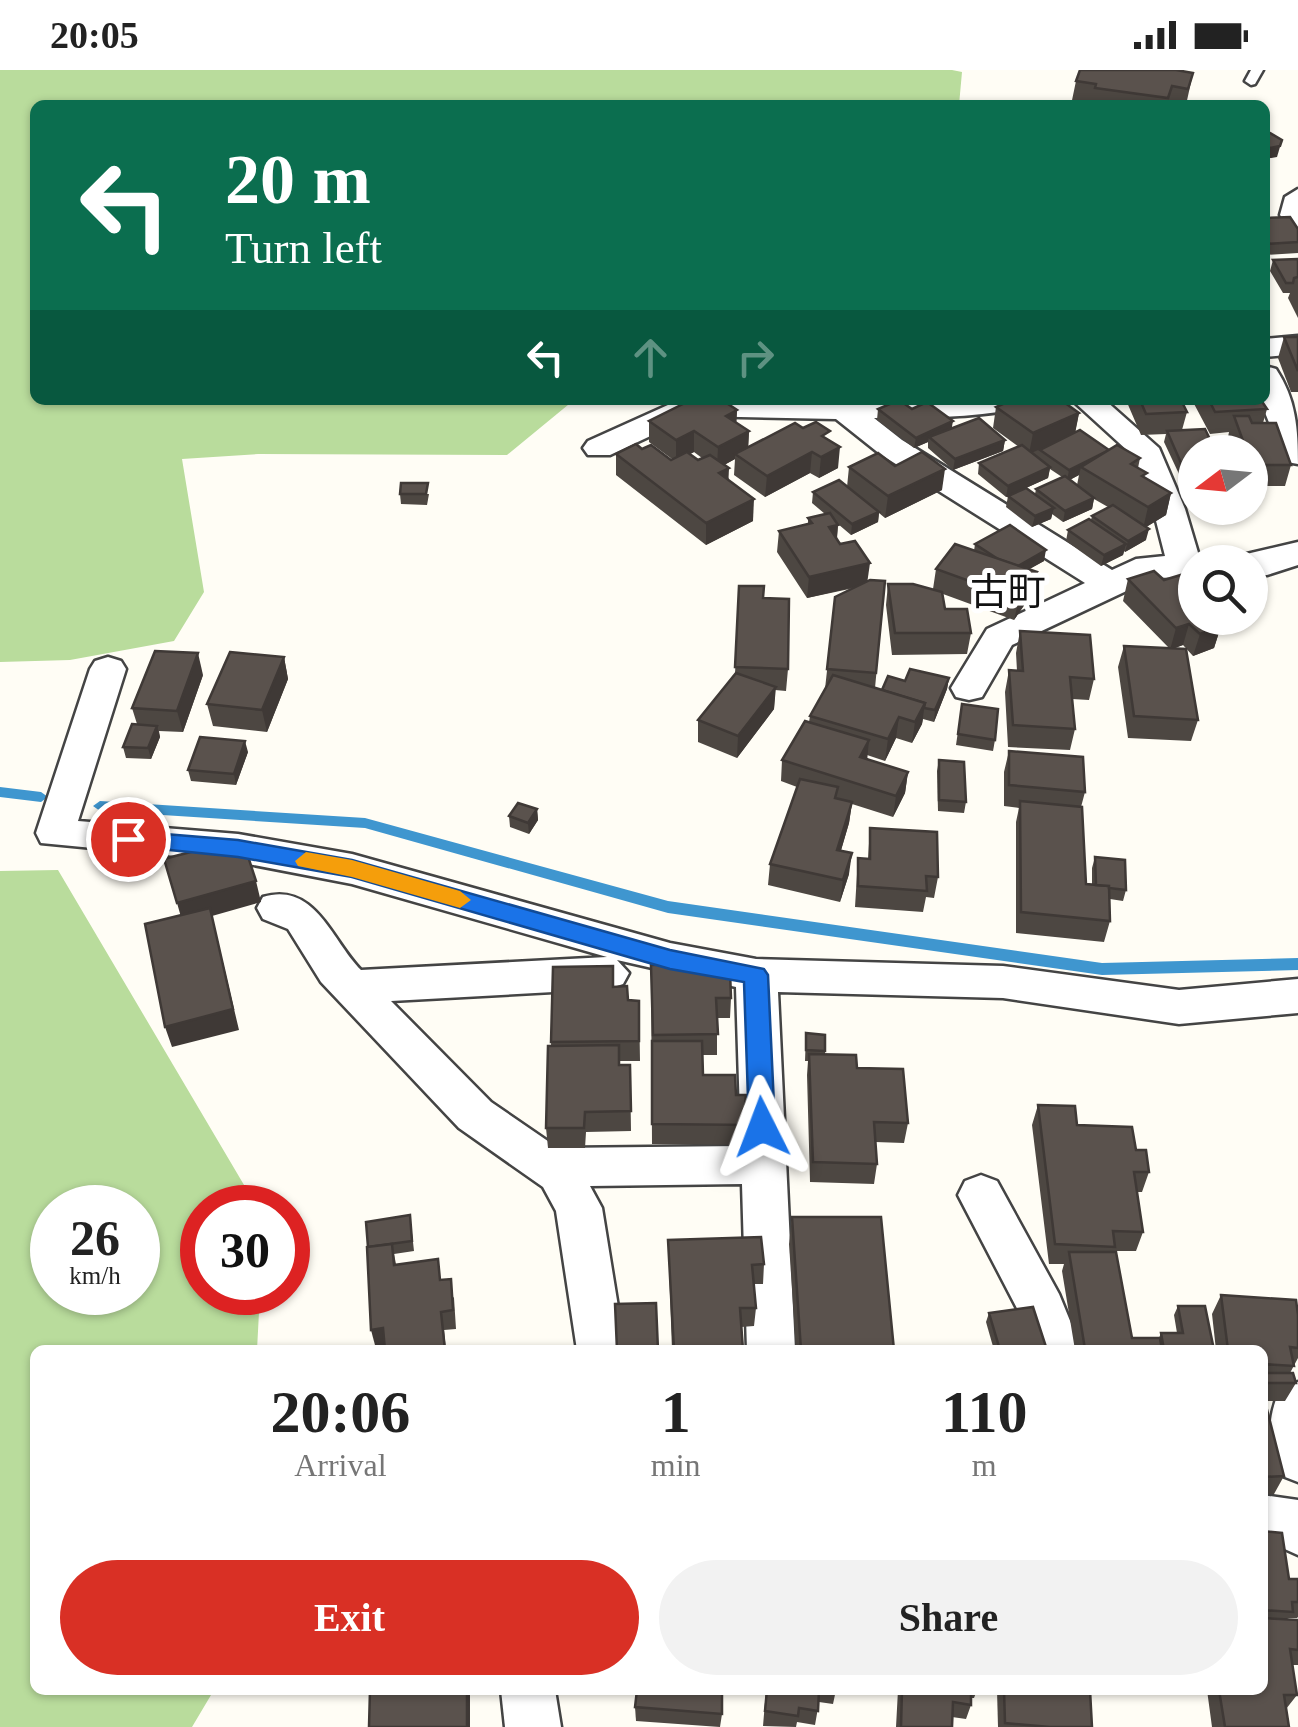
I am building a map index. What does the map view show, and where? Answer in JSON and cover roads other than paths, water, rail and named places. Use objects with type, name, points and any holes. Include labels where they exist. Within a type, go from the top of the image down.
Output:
[{"type":"street","points":[[1270,348],[1298,345]]},
{"type":"street","points":[[1270,387],[1298,456]]},
{"type":"street","points":[[599,448],[688,407],[844,410],[978,405]]},
{"type":"street","points":[[1094,405],[1143,448],[1182,545]]},
{"type":"street","points":[[844,410],[906,457],[1110,584]]},
{"type":"street","points":[[1268,563],[1298,552]]},
{"type":"street","points":[[968,688],[999,637],[1148,566],[1178,566]]},
{"type":"street","points":[[108,669],[56,832],[238,848],[352,869],[670,960],[735,971]]},
{"type":"street","points":[[278,908],[302,918],[336,970],[475,1115],[559,1172],[579,1208],[600,1345]]},
{"type":"street","points":[[735,971],[764,1165],[770,1345]]},
{"type":"street","points":[[352,987],[735,971],[1003,982],[1178,1008],[1298,996]]},
{"type":"street","points":[[551,1167],[764,1165]]},
{"type":"street","points":[[981,1195],[1042,1310],[1056,1345]]},
{"type":"street","points":[[1298,1405],[1292,1426],[1298,1458]]},
{"type":"street","points":[[1268,1520],[1289,1522],[1298,1530]]},
{"type":"street","points":[[529,1695],[533,1727]]},
{"type":"waterway","points":[[0,792],[41,797]]},
{"type":"waterway","points":[[100,806],[365,823],[668,907],[1102,969],[1298,964]]},
{"type":"district","name":"古町","points":[[1008,592]]}]
